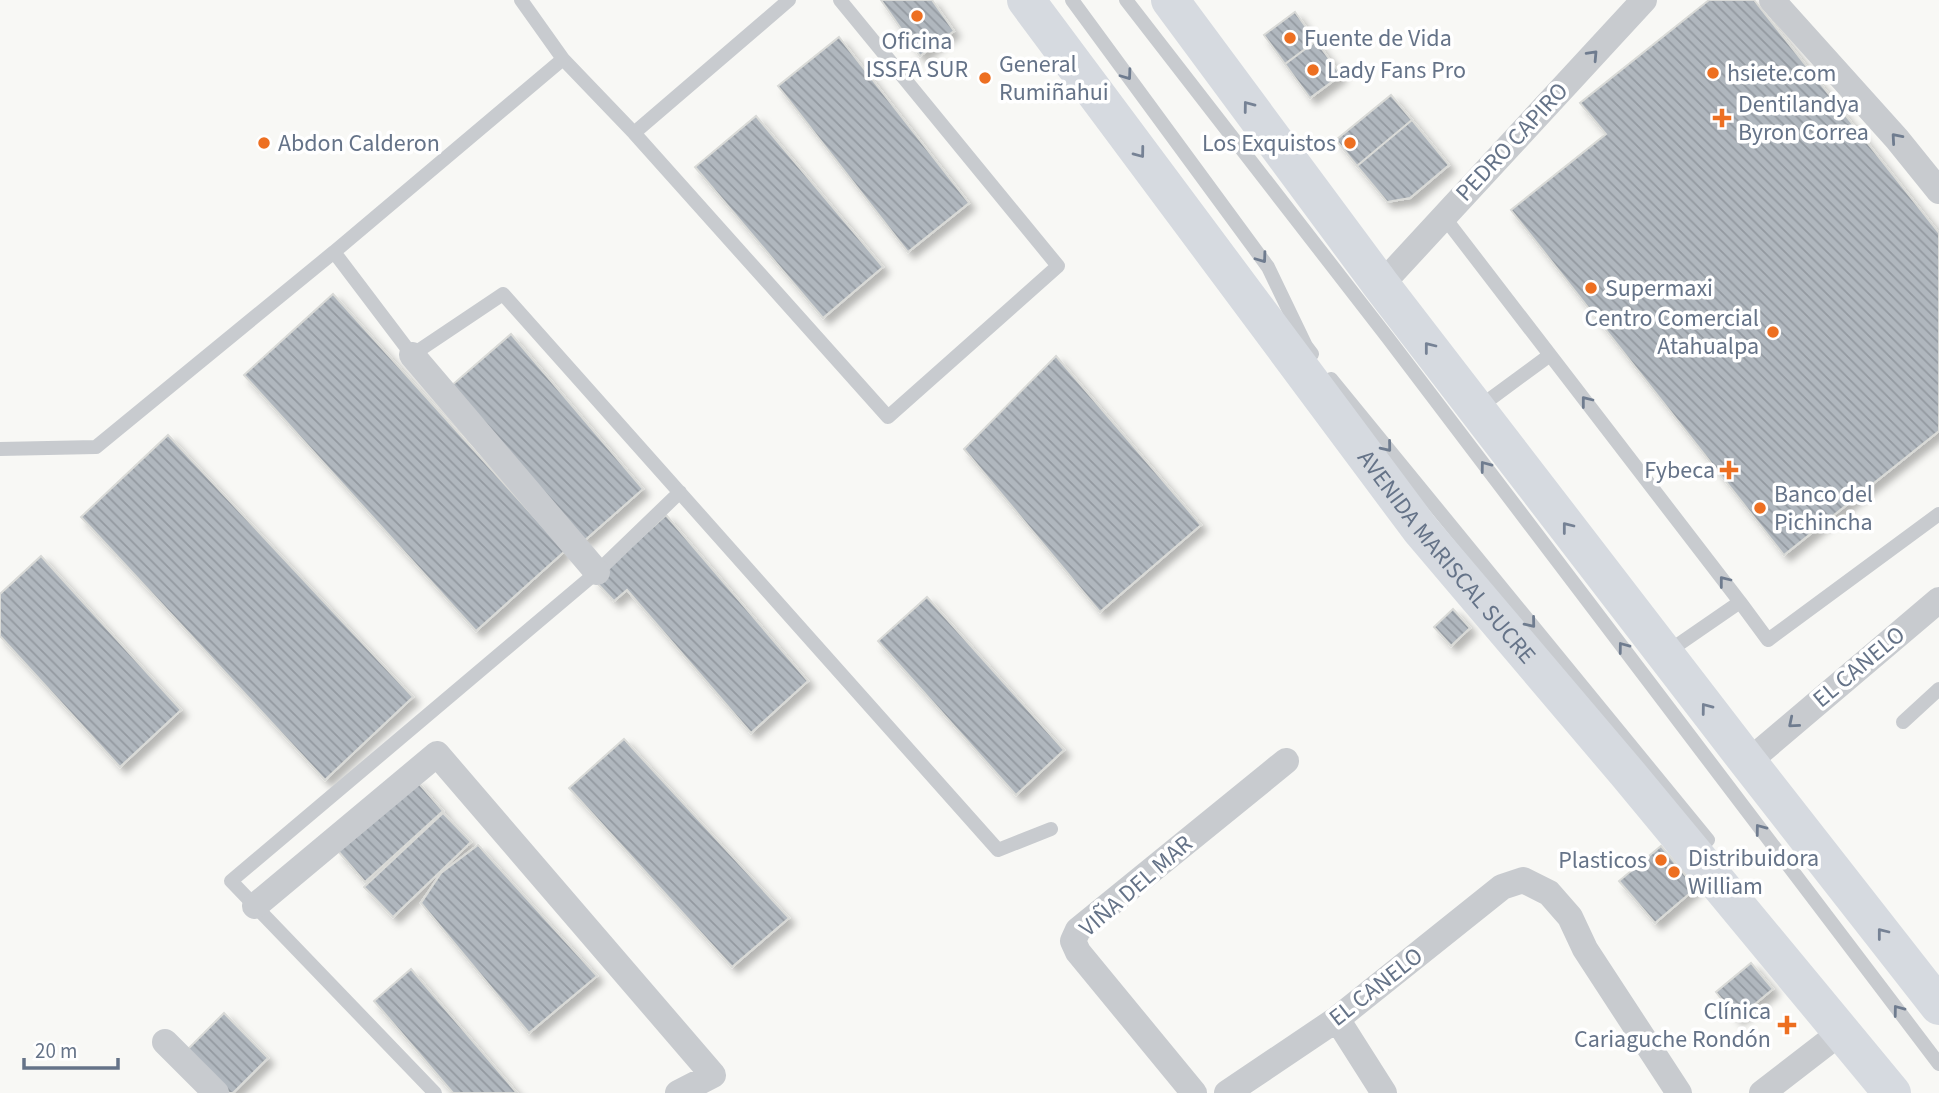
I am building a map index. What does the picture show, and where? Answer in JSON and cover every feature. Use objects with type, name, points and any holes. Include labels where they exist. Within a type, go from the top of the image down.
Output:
[{"type":"main road","name":"AVENIDA MARISCAL SUCRE","points":[[1026,0],[1420,529],[1627,773],[1892,1093]]},
{"type":"main road","points":[[1170,0],[1381,285],[1939,1006]]},
{"type":"street","name":"PEDRO CAPIRO","points":[[1381,285],[1644,0]]},
{"type":"street","points":[[1772,0],[1897,139],[1939,191]]},
{"type":"street","points":[[412,355],[597,572]]},
{"type":"street","name":"EL CANELO","points":[[1748,762],[1939,600]]},
{"type":"street","points":[[255,906],[437,754],[713,1075],[678,1093]]},
{"type":"street","name":"VIÑA DEL MAR","points":[[1194,1093],[1078,952],[1073,941],[1078,929],[1286,761]]},
{"type":"street","name":"EL CANELO","points":[[1227,1093],[1337,1019],[1503,887],[1523,880],[1549,893],[1570,917],[1585,949],[1679,1093]]},
{"type":"street","points":[[1337,1019],[1384,1093]]},
{"type":"street","points":[[1762,1093],[1842,1032]]},
{"type":"street","points":[[165,1042],[216,1093]]},
{"type":"lane","points":[[521,0],[563,59],[634,133],[888,417],[1058,266],[841,0]]},
{"type":"lane","points":[[634,133],[789,0]]},
{"type":"lane","points":[[1072,0],[1268,267],[1306,346],[1721,857]]},
{"type":"lane","points":[[1125,0],[1388,338],[1939,1064]]},
{"type":"lane","points":[[0,450],[96,447],[334,252],[563,59]]},
{"type":"lane","points":[[1444,217],[1768,640],[1939,514]]},
{"type":"lane","points":[[334,252],[412,355],[503,294],[998,850],[1051,829]]},
{"type":"lane","points":[[1476,409],[1550,355]]},
{"type":"lane","points":[[435,1093],[231,881],[597,572],[680,492]]},
{"type":"lane","points":[[1665,654],[1740,601]]},
{"type":"lane","points":[[1903,722],[1939,689]]},
{"type":"building","name":"Oficina ISSFA SUR","points":[[881,0],[932,0],[954,31],[920,56]]},
{"type":"building","name":"Centro Comercial Atahualpa","points":[[1709,0],[1754,0],[1939,233],[1939,431],[1784,555],[1511,210],[1606,134],[1580,103]]},
{"type":"building","name":"Fuente de Vida","points":[[1295,12],[1316,41],[1285,64],[1264,35]]},
{"type":"building","points":[[839,37],[969,203],[908,252],[778,86]]},
{"type":"building","name":"Lady Fans Pro","points":[[1316,41],[1341,75],[1310,98],[1285,64]]},
{"type":"building","points":[[1391,95],[1412,120],[1357,166],[1336,140]]},
{"type":"building","points":[[756,116],[883,267],[823,318],[695,167]]},
{"type":"building","points":[[1412,120],[1449,165],[1410,198],[1387,202],[1357,166]]},
{"type":"building","points":[[333,294],[565,551],[476,631],[244,375]]},
{"type":"building","points":[[511,334],[643,489],[584,541],[451,386]]},
{"type":"building","points":[[1056,356],[1201,525],[1100,612],[964,449]]},
{"type":"building","points":[[168,435],[413,697],[325,780],[81,517]]},
{"type":"building","points":[[666,515],[808,681],[751,733],[627,590],[614,601],[594,580]]},
{"type":"building","points":[[41,556],[181,710],[120,767],[0,636],[0,594]]},
{"type":"building","points":[[927,597],[1064,750],[1016,795],[878,641]]},
{"type":"building","points":[[1453,609],[1470,628],[1451,646],[1434,627]]},
{"type":"building","points":[[624,739],[789,918],[732,967],[569,788]]},
{"type":"building","points":[[416,780],[443,811],[365,882],[338,851]]},
{"type":"building","points":[[443,813],[471,842],[393,917],[364,887]]},
{"type":"building","points":[[478,845],[597,976],[529,1033],[421,903],[441,873]]},
{"type":"building","points":[[1661,846],[1696,888],[1655,923],[1619,881]]},
{"type":"building","points":[[1751,963],[1773,989],[1737,1019],[1716,992]]},
{"type":"building","points":[[411,969],[517,1093],[453,1093],[374,1001]]},
{"type":"building","points":[[224,1013],[268,1058],[233,1093],[229,1093],[187,1050]]},
{"type":"place","name":"Oficina ISSFA SUR","points":[[917,16]]},
{"type":"place","name":"Fuente de Vida","points":[[1290,38]]},
{"type":"place","name":"Lady Fans Pro","points":[[1313,70]]},
{"type":"place","name":"hsiete.com","points":[[1713,73]]},
{"type":"place","name":"General Rumiñahui","points":[[985,78]]},
{"type":"place","name":"Dentilandya Byron Correa","points":[[1722,118]]},
{"type":"place","name":"Abdon Calderon","points":[[264,143]]},
{"type":"place","name":"Los Exquistos","points":[[1350,143]]},
{"type":"place","name":"Supermaxi","points":[[1591,288]]},
{"type":"place","name":"Centro Comercial Atahualpa","points":[[1773,332]]},
{"type":"place","name":"Fybeca","points":[[1729,470]]},
{"type":"place","name":"Banco del Pichincha","points":[[1760,508]]},
{"type":"place","name":"Plasticos","points":[[1661,860]]},
{"type":"place","name":"Distribuidora William","points":[[1674,872]]},
{"type":"place","name":"Clínica Cariaguche Rondón","points":[[1787,1025]]}]
